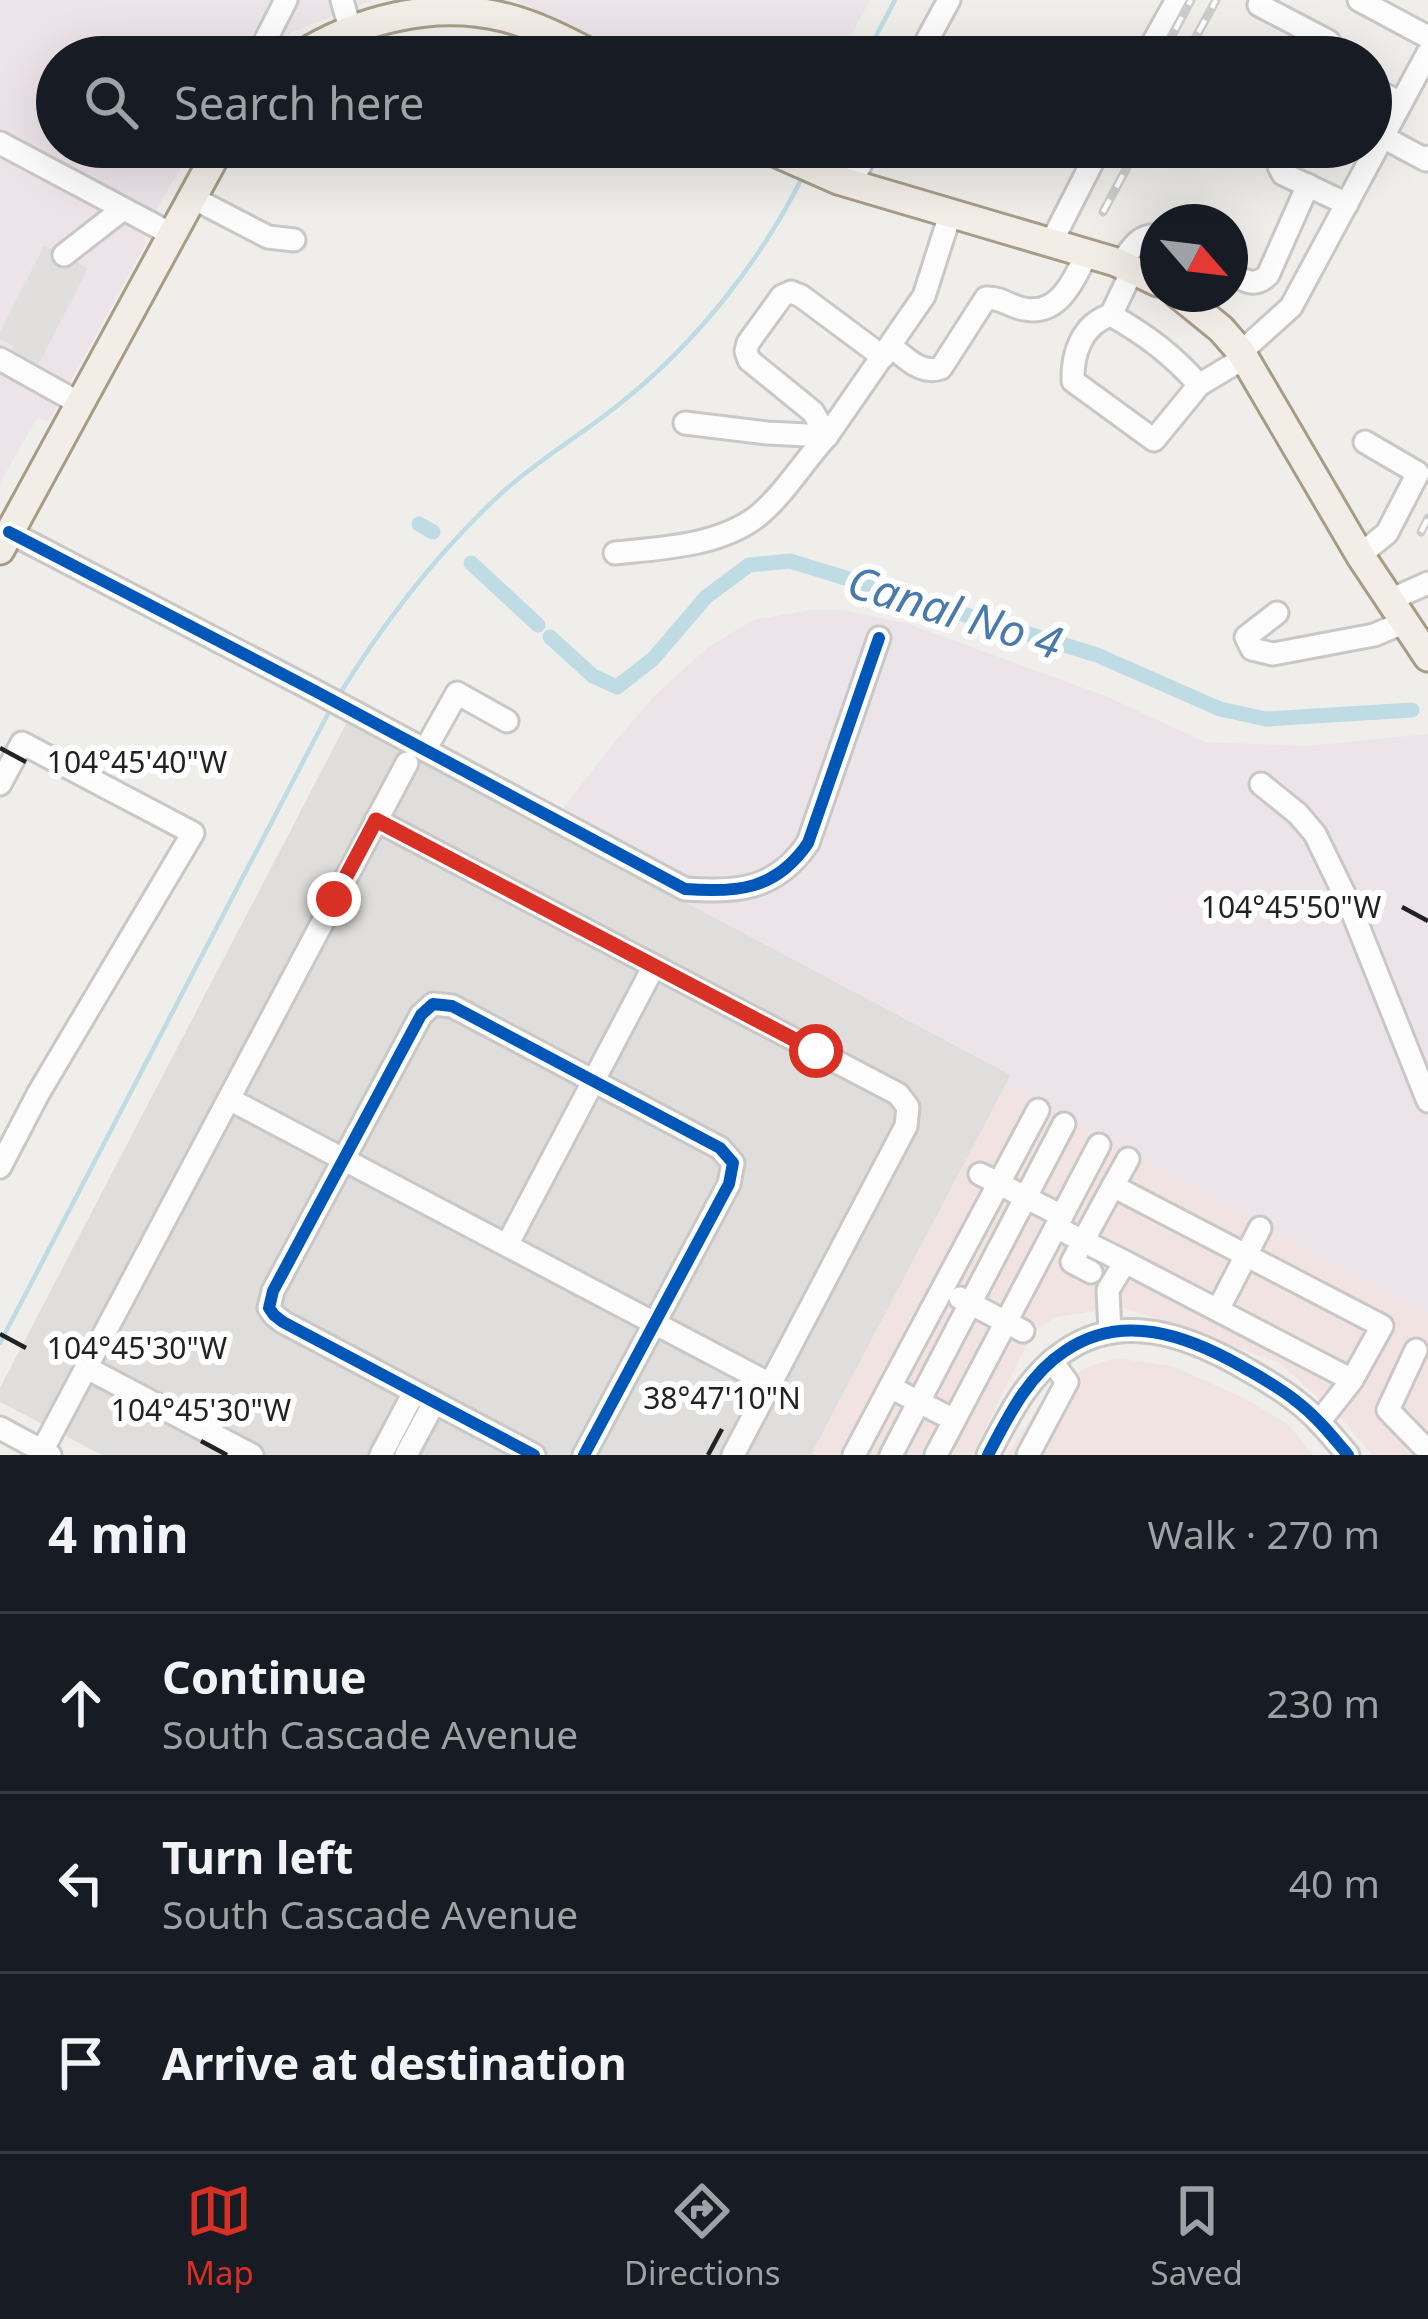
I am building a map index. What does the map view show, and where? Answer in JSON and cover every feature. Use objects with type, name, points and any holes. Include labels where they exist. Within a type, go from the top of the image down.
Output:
[{"type":"main road","points":[[336,36],[350,28],[430,12],[496,8],[556,36]]},
{"type":"main road","points":[[5,541],[208,168]]},
{"type":"main road","points":[[810,168],[1137,272]]},
{"type":"main road","points":[[1206,312],[1242,355],[1360,555],[1428,657]]},
{"type":"street","points":[[268,36],[286,0]]},
{"type":"street","points":[[342,0],[350,28]]},
{"type":"street","points":[[929,36],[949,0]]},
{"type":"street","points":[[1157,36],[1177,0]]},
{"type":"street","points":[[1359,0],[1428,38]]},
{"type":"street","points":[[1259,5],[1318,36]]},
{"type":"street","points":[[1392,120],[1428,53]]},
{"type":"street","points":[[1392,99],[1401,104]]},
{"type":"street","points":[[1392,142],[1427,159]]},
{"type":"street","points":[[0,143],[36,162]]},
{"type":"street","points":[[48,168],[171,234]]},
{"type":"street","points":[[844,182],[854,168]]},
{"type":"street","points":[[1052,243],[1090,168]]},
{"type":"street","points":[[1281,168],[1283,174],[1347,204]]},
{"type":"street","points":[[1140,239],[1137,272],[1112,315],[1099,319],[1072,354],[1072,381],[1154,440],[1198,385],[1242,355],[1291,307],[1366,168]]},
{"type":"street","points":[[1248,282],[1260,282],[1268,275],[1308,185]]},
{"type":"street","points":[[191,197],[268,237],[293,240]]},
{"type":"street","points":[[64,255],[124,208]]},
{"type":"street","points":[[615,553],[668,548],[738,529],[775,498],[826,436],[924,296],[951,212]]},
{"type":"street","points":[[826,436],[814,412],[749,360],[746,351],[782,296],[791,292],[801,296],[887,352],[932,371],[941,368],[986,298],[993,296],[1025,310],[1046,309],[1069,288],[1087,254]]},
{"type":"street","points":[[1112,315],[1151,338],[1198,385]]},
{"type":"street","points":[[10,361],[79,403]]},
{"type":"street","points":[[685,423],[826,436]]},
{"type":"street","points":[[1360,555],[1387,533],[1418,473],[1365,442]]},
{"type":"street","points":[[5,541],[315,691],[357,713],[416,756],[685,889],[720,892],[763,884],[793,865],[808,844],[879,638]]},
{"type":"street","points":[[1277,613],[1246,637],[1252,649],[1274,654],[1374,635],[1428,584]]},
{"type":"street","points":[[0,1428],[46,1453],[376,820],[458,693],[507,721]]},
{"type":"street","points":[[0,784],[22,743],[193,833],[38,1094],[0,1167]]},
{"type":"street","points":[[1261,784],[1315,834],[1350,907],[1428,1101]]},
{"type":"street","points":[[376,820],[898,1094],[908,1108],[906,1126],[733,1455]]},
{"type":"street","points":[[507,1245],[654,965]]},
{"type":"street","points":[[534,1455],[283,1322],[269,1307],[272,1292],[421,1015],[434,1004],[452,1006],[720,1148],[733,1163],[729,1184],[584,1455]]},
{"type":"street","points":[[229,1099],[770,1384]]},
{"type":"street","points":[[854,1455],[942,1289],[989,1179],[1038,1110]]},
{"type":"street","points":[[890,1455],[1064,1124]]},
{"type":"street","points":[[936,1455],[1015,1326],[1059,1222],[1099,1145]]},
{"type":"street","points":[[1090,1272],[1072,1262],[1128,1159]]},
{"type":"street","points":[[989,1179],[1025,1197],[1083,1241],[1352,1380]]},
{"type":"street","points":[[1113,1186],[1382,1326],[1352,1380],[1319,1422]]},
{"type":"street","points":[[1218,1310],[1260,1228]]},
{"type":"street","points":[[1110,1332],[1108,1290],[1125,1262]]},
{"type":"street","points":[[942,1289],[1015,1326]]},
{"type":"street","points":[[988,1455],[1033,1380],[1066,1349],[1110,1332],[1139,1330],[1183,1338],[1274,1385],[1298,1402],[1342,1448],[1317,1455]]},
{"type":"street","points":[[1379,1332],[1422,1353],[1388,1410],[1428,1451]]},
{"type":"street","points":[[1028,1455],[1067,1382],[1052,1361]]},
{"type":"street","points":[[87,1368],[252,1455]]},
{"type":"street","points":[[890,1387],[956,1428]]},
{"type":"street","points":[[381,1455],[424,1397]]},
{"type":"street","points":[[406,1455],[424,1397]]},
{"type":"shaded area","points":[[0,0],[374,0],[288,36],[36,36],[36,168],[181,168],[143,233],[146,243],[49,421],[37,418],[0,483]]},
{"type":"shaded area","points":[[515,0],[870,0],[850,36],[588,36]]},
{"type":"shaded area","points":[[44,246],[88,268],[36,369],[10,355],[14,346],[0,339],[0,332]]},
{"type":"shaded area","points":[[810,610],[843,610],[909,624],[1108,697],[1205,742],[1306,746],[1428,734],[1428,1312],[1006,1085],[1010,1074],[553,832],[565,806],[611,746],[653,697],[707,648],[753,620]]},
{"type":"shaded area","points":[[347,722],[1011,1075],[811,1455],[102,1455],[0,1402],[0,1388]]},
{"type":"shaded area","points":[[1006,1085],[1428,1312],[1428,1455],[1372,1455],[1341,1418],[1278,1362],[1122,1307],[1056,1317],[1034,1331],[972,1455],[811,1455]]},
{"type":"shaded area","points":[[1115,1358],[1172,1366],[1240,1396],[1289,1425],[1313,1455],[1007,1455],[1043,1400],[1083,1369]]},
{"type":"waterway","points":[[876,36],[895,0]]},
{"type":"waterway","points":[[339,695],[415,586],[481,513],[519,478],[650,379],[701,327],[747,269],[803,176]]},
{"type":"waterway","name":"Canal No 4","points":[[419,524],[433,532]]},
{"type":"waterway","name":"Canal No 4","points":[[550,637],[593,676],[617,687],[653,659],[706,597],[749,565],[790,561],[1097,655],[1220,709],[1266,719],[1412,710]]},
{"type":"waterway","name":"Canal No 4","points":[[471,563],[538,625]]},
{"type":"waterway","points":[[0,1343],[330,710]]},
{"type":"railway","points":[[1172,36],[1191,0]]},
{"type":"railway","points":[[1196,36],[1216,0]]},
{"type":"railway","points":[[1103,212],[1127,168]]},
{"type":"railway","points":[[1421,532],[1428,518]]},
{"type":"cycle path","points":[[9,532],[685,889],[754,885],[796,859],[808,843],[879,638]]},
{"type":"cycle path","points":[[534,1455],[283,1322],[269,1308],[273,1291],[421,1015],[433,1004],[452,1006],[720,1148],[733,1163],[729,1184],[584,1455]]},
{"type":"cycle path","points":[[988,1455],[1020,1398],[1052,1361],[1087,1339],[1131,1330],[1176,1337],[1255,1374],[1303,1407],[1348,1455]]},
{"type":"route","points":[[334,899],[376,820],[816,1051]]}]
